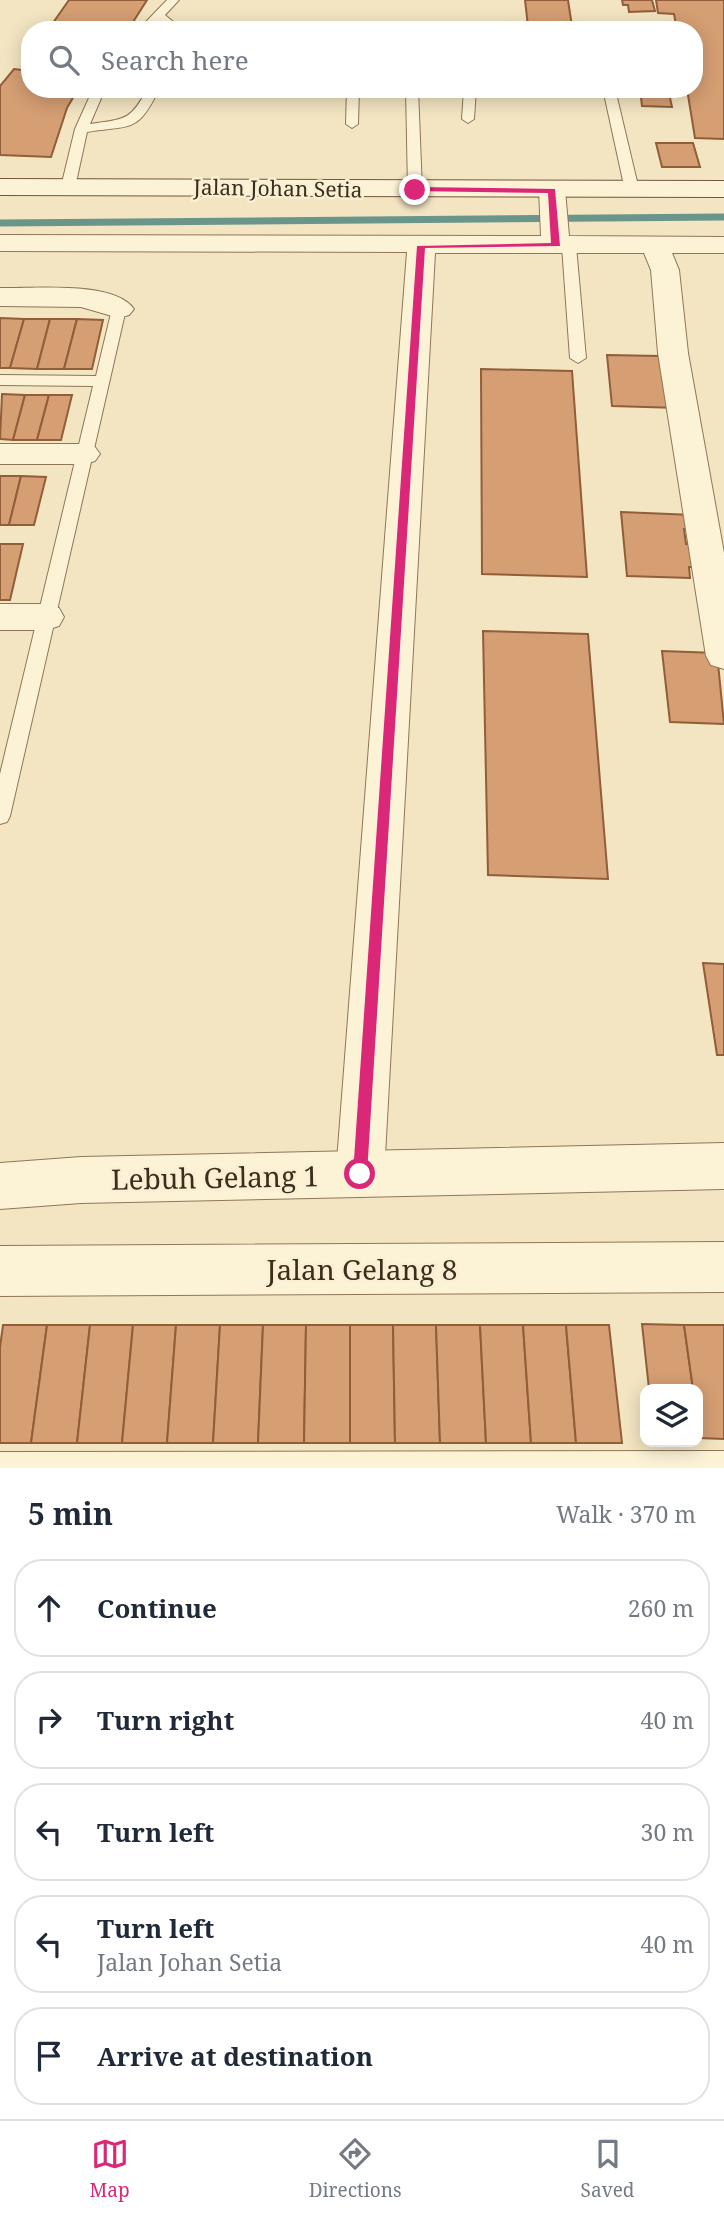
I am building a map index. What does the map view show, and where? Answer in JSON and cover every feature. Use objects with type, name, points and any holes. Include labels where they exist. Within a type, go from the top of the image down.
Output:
[{"type":"street","name":"Jalan Johan Setia","points":[[0,187],[415,190],[552,197],[632,190],[724,189]]},
{"type":"street","points":[[552,197],[560,242]]},
{"type":"street","points":[[0,243],[421,246],[560,242],[724,245]]},
{"type":"street","points":[[654,245],[665,270],[673,353],[724,656]]},
{"type":"street","points":[[360,1174],[421,246]]},
{"type":"street","points":[[0,297],[87,299],[112,302],[119,309]]},
{"type":"street","points":[[0,454],[83,454]]},
{"type":"street","points":[[0,617],[46,617]]},
{"type":"street","name":"Lebuh Gelang 1","points":[[0,1186],[81,1180],[724,1166]]},
{"type":"street","name":"Jalan Gelang 8","points":[[0,1271],[724,1267]]},
{"type":"lane","points":[[152,21],[173,0]]},
{"type":"lane","points":[[158,15],[166,21]]},
{"type":"lane","points":[[68,187],[81,129],[95,98]]},
{"type":"lane","points":[[81,129],[128,122],[140,115],[148,98]]},
{"type":"lane","points":[[352,124],[353,98]]},
{"type":"lane","points":[[412,98],[415,190]]},
{"type":"lane","points":[[468,119],[469,98]]},
{"type":"lane","points":[[611,98],[632,190]]},
{"type":"lane","points":[[560,242],[578,358]]},
{"type":"lane","points":[[0,816],[119,309]]},
{"type":"lane","points":[[0,380],[100,381]]},
{"type":"lane","points":[[0,1466],[724,1465]]},
{"type":"building","points":[[69,0],[147,0],[134,21],[54,21]]},
{"type":"building","points":[[525,0],[568,0],[571,21],[527,21]]},
{"type":"building","points":[[622,0],[652,0],[655,11],[629,12],[628,5],[623,5]]},
{"type":"building","points":[[656,0],[724,0],[724,139],[695,138],[688,98],[703,98],[703,21],[675,21],[674,14],[658,13]]},
{"type":"building","points":[[14,69],[21,70],[21,98],[73,98],[51,157],[0,155],[0,86]]},
{"type":"building","points":[[641,98],[670,98],[672,107],[642,106]]},
{"type":"building","points":[[656,143],[693,143],[700,167],[662,167]]},
{"type":"building","points":[[0,318],[24,319],[10,368],[0,368]]},
{"type":"building","points":[[24,319],[50,319],[37,369],[10,368]]},
{"type":"building","points":[[50,319],[77,319],[64,369],[37,369]]},
{"type":"building","points":[[77,319],[103,320],[92,369],[64,369]]},
{"type":"building","points":[[607,355],[660,356],[678,408],[612,406]]},
{"type":"building","points":[[481,369],[572,371],[587,577],[482,574]]},
{"type":"building","points":[[2,394],[25,395],[13,440],[0,439]]},
{"type":"building","points":[[25,395],[49,395],[37,440],[13,440]]},
{"type":"building","points":[[49,395],[72,395],[61,440],[37,440]]},
{"type":"building","points":[[0,476],[21,476],[9,525],[0,525]]},
{"type":"building","points":[[21,476],[46,477],[34,525],[9,525]]},
{"type":"building","points":[[621,512],[693,515],[695,530],[684,529],[686,544],[699,544],[702,567],[689,567],[690,578],[627,576]]},
{"type":"building","points":[[0,544],[23,544],[10,600],[0,600]]},
{"type":"building","points":[[483,631],[588,634],[608,879],[488,875]]},
{"type":"building","points":[[662,651],[717,653],[724,724],[670,722]]},
{"type":"building","points":[[703,963],[724,964],[724,1055],[717,1055]]},
{"type":"building","points":[[642,1324],[684,1325],[692,1384],[648,1384]]},
{"type":"building","points":[[3,1325],[47,1325],[31,1443],[0,1443],[0,1347]]},
{"type":"building","points":[[47,1325],[90,1325],[77,1443],[31,1443]]},
{"type":"building","points":[[90,1325],[133,1325],[122,1443],[77,1443]]},
{"type":"building","points":[[133,1325],[176,1325],[167,1443],[122,1443]]},
{"type":"building","points":[[176,1325],[220,1325],[213,1443],[167,1443]]},
{"type":"building","points":[[220,1325],[263,1325],[258,1443],[213,1443]]},
{"type":"building","points":[[263,1325],[306,1325],[304,1443],[258,1443]]},
{"type":"building","points":[[306,1325],[350,1325],[350,1443],[304,1443]]},
{"type":"building","points":[[350,1325],[393,1325],[395,1443],[350,1443]]},
{"type":"building","points":[[393,1325],[436,1325],[440,1443],[395,1443]]},
{"type":"building","points":[[436,1325],[480,1325],[486,1443],[440,1443]]},
{"type":"building","points":[[480,1325],[523,1325],[531,1443],[486,1443]]},
{"type":"building","points":[[523,1325],[566,1325],[576,1443],[531,1443]]},
{"type":"building","points":[[566,1325],[609,1325],[622,1443],[576,1443]]},
{"type":"building","points":[[684,1325],[724,1325],[724,1439],[703,1438],[703,1384],[692,1384]]},
{"type":"waterway","points":[[0,223],[724,217]]},
{"type":"route","points":[[360,1174],[421,246],[556,246],[552,190],[415,190]]}]
